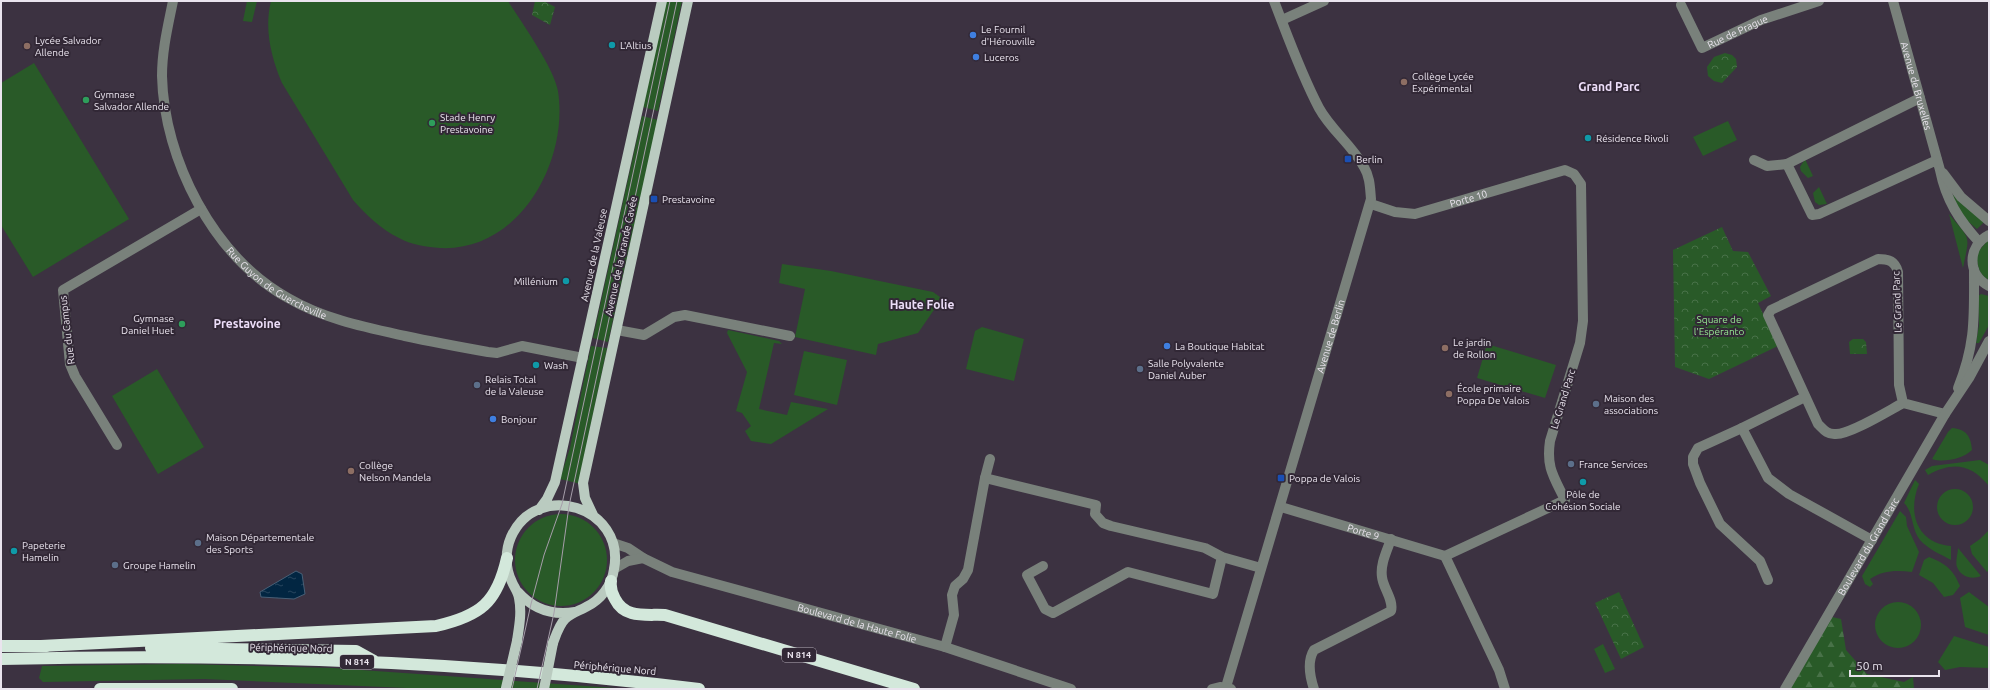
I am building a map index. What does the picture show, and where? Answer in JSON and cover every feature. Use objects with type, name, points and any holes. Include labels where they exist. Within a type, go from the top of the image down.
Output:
[{"type":"highway","name":"N 814","points":[[41,646],[436,626],[462,619],[481,608],[496,590],[504,573],[507,558]]},
{"type":"highway","name":"N 814","points":[[611,581],[610,586],[614,598],[620,607],[628,613],[665,615],[914,689]]},
{"type":"highway","name":"N 814","points":[[1,646],[356,651],[377,662]]},
{"type":"highway","name":"Périphérique Nord","points":[[1,659],[189,658],[377,662],[573,676],[699,689]]},
{"type":"highway","points":[[100,689],[232,689]]},
{"type":"main road","name":"Avenue de la Valeuse","points":[[539,510],[547,499],[555,482],[584,358],[662,1]]},
{"type":"main road","name":"Avenue de la Grande Cavée","points":[[592,515],[585,498],[584,484],[688,1]]},
{"type":"main road","points":[[506,689],[521,610],[516,590],[509,575],[507,558],[509,544],[515,530],[525,519],[539,510],[562,504],[581,509],[592,515],[605,527],[613,543],[615,555],[614,569],[611,581],[598,598],[576,611],[561,624],[553,643],[544,689]]},
{"type":"main road","points":[[516,590],[531,604],[544,611],[561,613],[576,611]]},
{"type":"street","name":"Rue Guyon de Guercheville","points":[[173,1],[163,52],[164,93],[169,130],[180,164],[201,209],[224,242],[258,277],[287,298],[327,316],[350,324],[488,352],[497,353],[522,346],[584,358]]},
{"type":"street","name":"Avenue de Berlin","points":[[1229,688],[1261,568],[1281,507],[1371,204],[1371,187],[1364,166],[1329,124],[1320,110],[1303,73],[1274,1]]},
{"type":"street","points":[[1282,20],[1324,1]]},
{"type":"street","name":"Rue de Prague","points":[[1681,5],[1702,48],[1761,20],[1819,1]]},
{"type":"street","name":"Avenue de Bruxelles","points":[[1893,1],[1940,170],[1943,187],[1951,206],[1960,221],[1979,242]]},
{"type":"street","points":[[1754,160],[1767,166],[1786,164],[1920,98]]},
{"type":"street","points":[[1786,164],[1812,215],[1819,214],[1937,160]]},
{"type":"street","name":"Porte 10","points":[[1371,204],[1395,212],[1415,214],[1566,170]]},
{"type":"street","name":"Le Grand Parc","points":[[1445,556],[1565,500],[1550,469],[1548,458],[1550,441],[1580,343],[1583,320],[1581,184],[1574,174],[1566,170]]},
{"type":"street","name":"Avenue de Bruxelles","points":[[1940,170],[1961,197],[1989,222]]},
{"type":"street","name":"Rue du Campus","points":[[117,446],[75,376],[70,364],[63,290],[201,209]]},
{"type":"street","points":[[1979,242],[1989,235]]},
{"type":"street","name":"Boulevard du Grand Parc","points":[[1951,404],[1967,364],[1972,343],[1974,324],[1974,270],[1972,258],[1979,242]]},
{"type":"street","name":"Le Grand Parc","points":[[1805,397],[1768,315],[1771,310],[1878,259],[1884,259],[1893,262],[1898,272],[1899,386],[1903,404]]},
{"type":"street","points":[[1974,270],[1979,279],[1989,286]]},
{"type":"street","points":[[617,330],[644,335],[674,318],[685,315],[790,336]]},
{"type":"street","name":"Boulevard du Grand Parc","points":[[1785,689],[1945,414],[1969,378],[1989,341]]},
{"type":"street","points":[[1768,580],[1760,561],[1720,524],[1700,483],[1693,464],[1693,457],[1698,448],[1805,397],[1818,424],[1826,432],[1835,434],[1846,432],[1903,404],[1945,414]]},
{"type":"street","points":[[1742,428],[1768,478],[1789,494],[1872,540]]},
{"type":"street","points":[[945,647],[954,615],[952,595],[955,586],[963,579],[968,570],[985,478],[990,459]]},
{"type":"street","points":[[985,478],[1096,505],[1095,514],[1103,523],[1205,548],[1222,556],[1261,568]]},
{"type":"street","name":"Porte 9","points":[[1281,507],[1445,556]]},
{"type":"street","points":[[1314,689],[1309,658],[1314,650],[1391,610],[1392,605],[1382,577],[1383,563],[1391,540]]},
{"type":"street","name":"Boulevard de la Haute Folie","points":[[613,543],[628,548],[642,558],[672,572],[699,581],[945,647],[1071,689]]},
{"type":"street","points":[[1043,566],[1027,575],[1045,609],[1053,613],[1128,572],[1213,594],[1222,556]]},
{"type":"street","points":[[1445,556],[1499,670],[1506,689]]},
{"type":"street","points":[[614,569],[628,561],[642,558]]},
{"type":"street","points":[[1212,689],[1229,688]]},
{"type":"green space","points":[[247,1],[257,1],[252,22],[243,21]]},
{"type":"green space","name":"Stade Henry Prestavoine","points":[[271,1],[508,1],[544,58],[558,91],[559,118],[555,146],[546,173],[533,198],[515,219],[493,235],[468,245],[440,248],[420,245],[399,238],[380,226],[353,200],[282,83],[270,43],[268,22]]},
{"type":"green space","points":[[535,1],[544,1],[555,7],[550,25],[532,15]]},
{"type":"green space","points":[[666,1],[682,1],[658,111],[643,107]]},
{"type":"green space","points":[[1725,53],[1732,55],[1736,59],[1737,67],[1722,83],[1714,81],[1708,76],[1707,67],[1714,57]]},
{"type":"green space","points":[[34,63],[129,219],[33,277],[1,225],[1,83]]},
{"type":"green space","points":[[642,116],[658,120],[608,342],[593,338]]},
{"type":"green space","points":[[1728,121],[1737,140],[1703,156],[1693,137]]},
{"type":"green space","points":[[1805,159],[1813,176],[1808,178],[1801,171],[1800,167]]},
{"type":"green space","points":[[1819,187],[1827,204],[1819,205],[1815,202],[1813,193]]},
{"type":"green space","points":[[1954,195],[1983,221],[1977,229],[1964,218],[1952,196]]},
{"type":"green space","points":[[1949,214],[1967,238],[1967,249],[1963,268]]},
{"type":"green space","name":"Square de l'Espéranto","points":[[1722,227],[1733,251],[1748,252],[1771,296],[1758,303],[1778,346],[1709,379],[1675,367],[1673,250]]},
{"type":"green space","points":[[1989,239],[1989,280],[1985,278],[1978,266],[1976,254]]},
{"type":"green space","points":[[782,264],[831,271],[933,292],[940,297],[938,304],[918,333],[878,344],[876,355],[795,337],[805,289],[779,283]]},
{"type":"green space","points":[[1981,294],[1989,296],[1989,325],[1979,343],[1976,343],[1979,325],[1978,296]]},
{"type":"green space","points":[[982,327],[1024,339],[1014,381],[966,369],[975,331]]},
{"type":"green space","points":[[728,330],[779,341],[782,344],[774,343],[759,409],[787,415],[791,402],[828,409],[771,444],[751,441],[745,431],[751,426],[742,413],[736,411],[747,372],[727,333]]},
{"type":"green space","points":[[1853,339],[1863,339],[1866,342],[1867,354],[1850,354],[1849,342]]},
{"type":"green space","points":[[1487,344],[1556,365],[1545,398],[1477,378]]},
{"type":"green space","points":[[591,346],[607,348],[581,471],[581,484],[560,479],[570,448]]},
{"type":"green space","points":[[804,351],[847,360],[837,405],[794,395]]},
{"type":"green space","points":[[157,369],[204,447],[158,474],[112,396]]},
{"type":"green space","points":[[1952,428],[1961,430],[1967,434],[1972,450],[1964,456],[1958,458],[1942,461],[1932,459],[1948,432]]},
{"type":"green space","points":[[1980,460],[1989,465],[1989,486],[1975,473],[1961,467],[1946,468],[1928,475],[1925,470],[1932,466]]},
{"type":"green space","points":[[1915,480],[1919,484],[1914,506],[1918,525],[1923,533],[1930,539],[1939,544],[1951,546],[1951,560],[1934,551],[1917,536],[1909,511],[1904,503]]},
{"type":"green space","points":[[1959,489],[1968,494],[1972,500],[1972,514],[1968,520],[1959,525],[1951,525],[1942,520],[1938,514],[1937,503],[1942,494],[1948,490]]},
{"type":"green space","points":[[1900,511],[1906,517],[1907,526],[1919,552],[1912,572],[1885,572],[1870,579],[1873,584],[1870,587],[1865,584],[1862,576]]},
{"type":"green space","points":[[561,514],[578,518],[593,528],[603,543],[607,560],[603,577],[593,592],[578,602],[561,606],[544,602],[529,592],[519,577],[515,560],[519,543],[529,528],[544,518]]},
{"type":"green space","points":[[1989,530],[1989,570],[1987,572],[1972,554],[1970,546]]},
{"type":"green space","points":[[1958,548],[1981,576],[1971,578],[1961,573],[1956,563]]},
{"type":"green space","points":[[1929,557],[1940,562],[1955,575],[1960,586],[1953,595],[1944,597],[1933,583],[1919,575],[1924,560]]},
{"type":"green space","points":[[1619,592],[1644,647],[1621,659],[1595,603]]},
{"type":"green space","points":[[1969,592],[1989,607],[1989,635],[1965,627],[1960,598]]},
{"type":"green space","points":[[1898,602],[1911,606],[1917,612],[1921,625],[1917,638],[1911,644],[1898,648],[1885,644],[1879,638],[1875,625],[1879,612],[1885,606]]},
{"type":"green space","points":[[1832,617],[1841,619],[1846,650],[1867,674],[1904,682],[1913,677],[1914,689],[1789,689]]},
{"type":"green space","points":[[1954,636],[1989,647],[1989,668],[1960,667],[1945,670],[1938,662]]},
{"type":"green space","points":[[1603,644],[1615,669],[1605,673],[1594,649]]},
{"type":"green space","points":[[183,664],[333,668],[629,689],[429,689],[204,679],[43,682],[39,678],[42,666]]},
{"type":"water","points":[[296,571],[302,574],[305,594],[294,599],[261,597],[260,592]]},
{"type":"tram line","points":[[512,689],[531,604],[544,555],[562,504],[670,1]]},
{"type":"tram line","points":[[537,689],[554,613],[569,506],[677,1]]},
{"type":"place","name":"Le Fournil d'Hérouville","points":[[973,35]]},
{"type":"place","name":"L'Altius","points":[[612,45]]},
{"type":"place","name":"Lycée Salvador Allende","points":[[27,46]]},
{"type":"place","name":"Luceros","points":[[976,57]]},
{"type":"place","name":"Collège Lycée Expérimental","points":[[1404,82]]},
{"type":"place","name":"Gymnase Salvador Allende","points":[[86,100]]},
{"type":"place","name":"Stade Henry Prestavoine","points":[[432,123]]},
{"type":"place","name":"Résidence Rivoli","points":[[1588,138]]},
{"type":"place","name":"Berlin","points":[[1348,159]]},
{"type":"place","name":"Prestavoine","points":[[654,199]]},
{"type":"place","name":"Millénium","points":[[566,281]]},
{"type":"place","name":"Gymnase Daniel Huet","points":[[182,324]]},
{"type":"place","name":"La Boutique Habitat","points":[[1167,346]]},
{"type":"place","name":"Le jardin de Rollon","points":[[1445,348]]},
{"type":"place","name":"Wash","points":[[536,365]]},
{"type":"place","name":"Salle Polyvalente Daniel Auber","points":[[1140,369]]},
{"type":"place","name":"Relais Total de la Valeuse","points":[[477,385]]},
{"type":"place","name":"École primaire Poppa De Valois","points":[[1449,394]]},
{"type":"place","name":"Maison des associations","points":[[1596,404]]},
{"type":"place","name":"Bonjour","points":[[493,419]]},
{"type":"place","name":"France Services","points":[[1571,464]]},
{"type":"place","name":"Collège Nelson Mandela","points":[[351,471]]},
{"type":"place","name":"Poppa de Valois","points":[[1281,478]]},
{"type":"place","name":"Pôle de Cohésion Sociale","points":[[1583,482]]},
{"type":"place","name":"Maison Départementale des Sports","points":[[198,543]]},
{"type":"place","name":"Papeterie Hamelin","points":[[14,551]]},
{"type":"place","name":"Groupe Hamelin","points":[[115,565]]},
{"type":"district","name":"Grand Parc","points":[[1609,86]]},
{"type":"district","name":"Haute Folie","points":[[922,304]]},
{"type":"district","name":"Prestavoine","points":[[247,323]]}]
